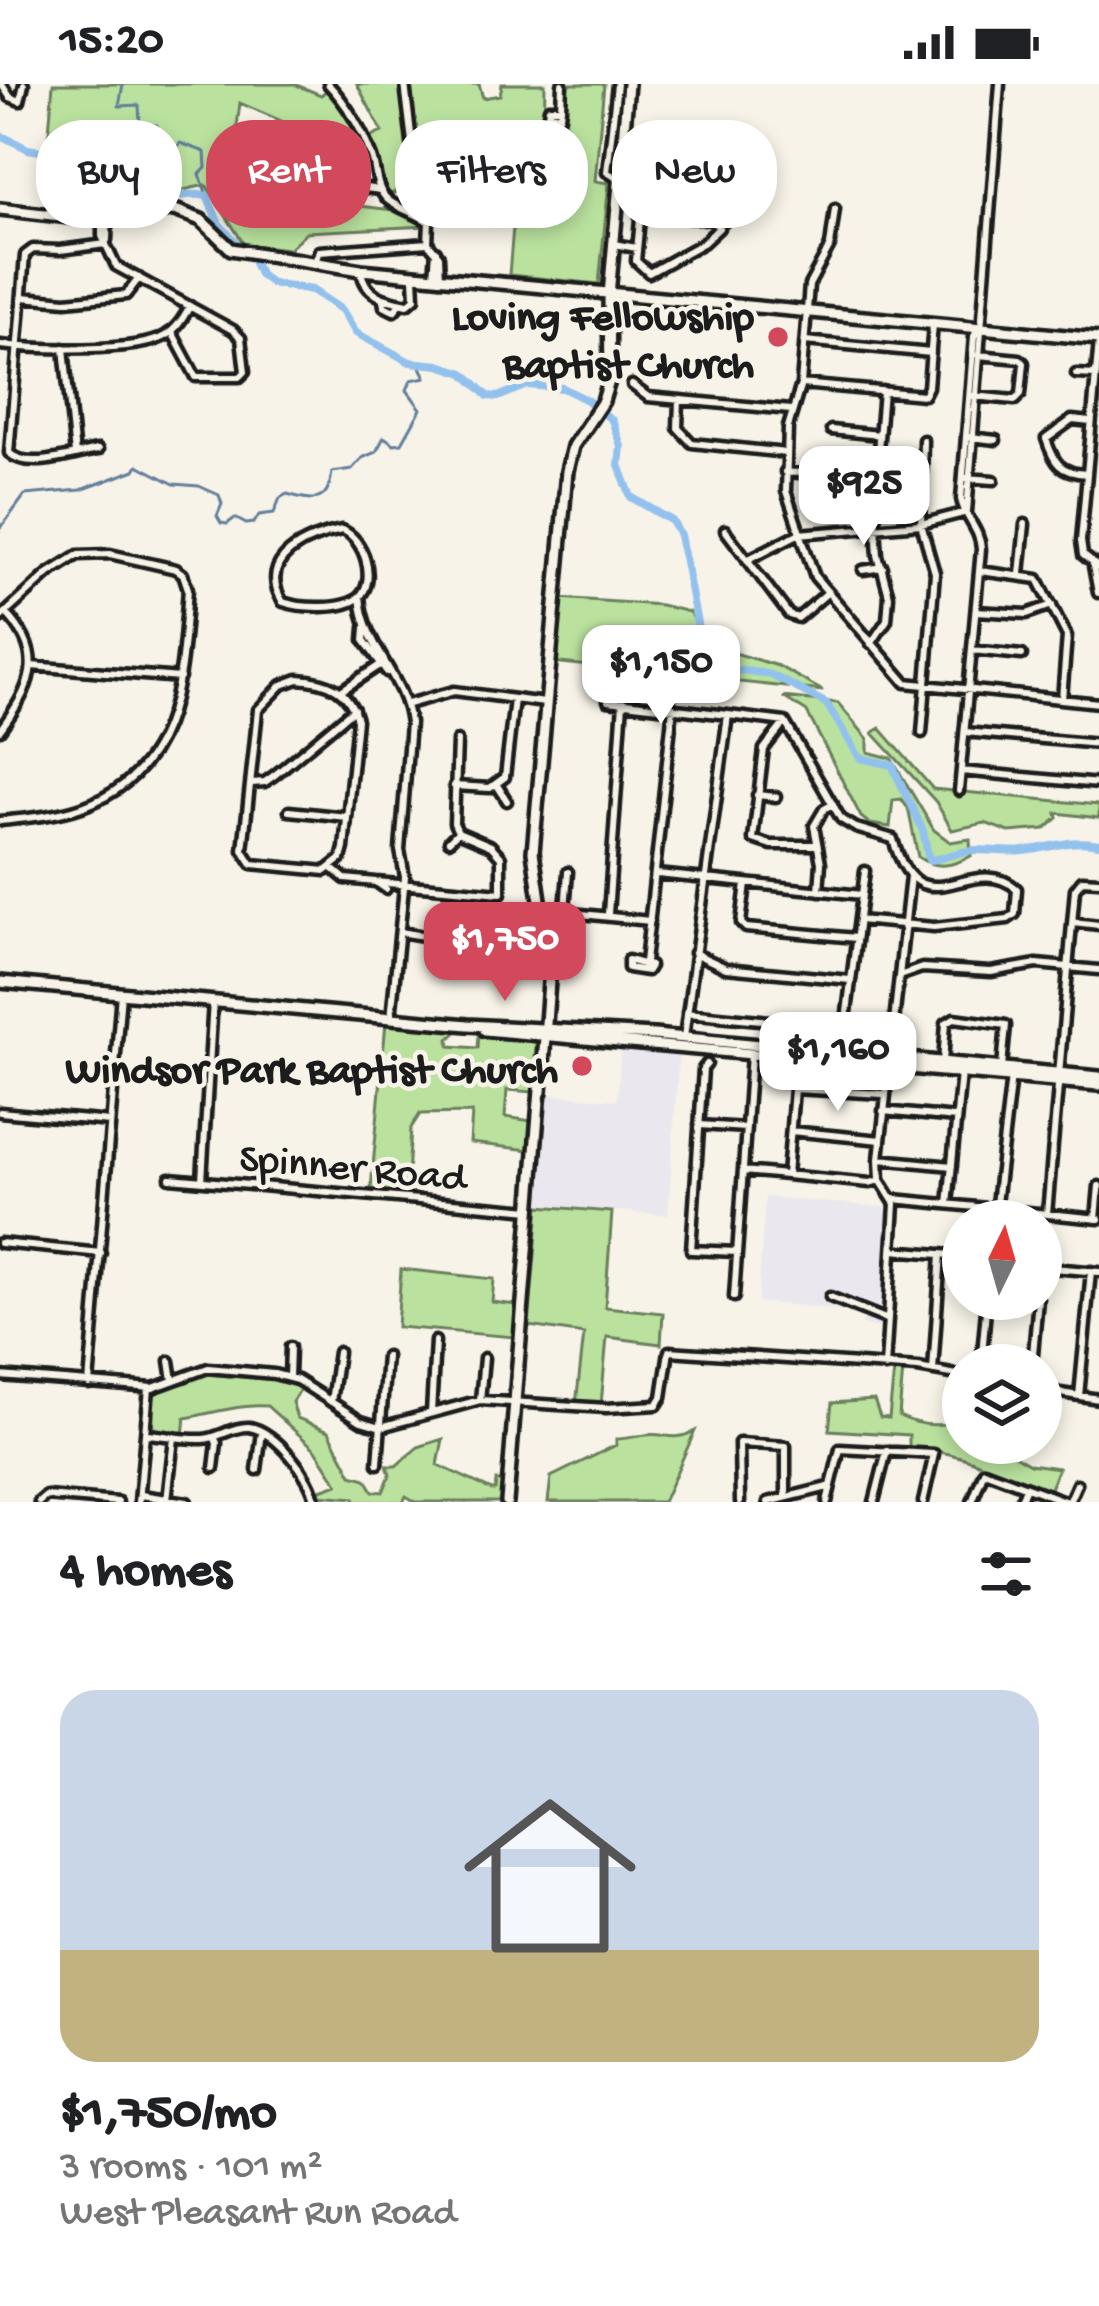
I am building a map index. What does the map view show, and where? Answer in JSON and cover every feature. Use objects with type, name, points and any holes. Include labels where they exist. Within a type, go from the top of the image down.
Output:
[{"type":"main road","points":[[620,120],[623,84]]},
{"type":"main road","points":[[621,120],[623,84]]},
{"type":"main road","points":[[0,209],[36,211]]},
{"type":"main road","points":[[182,211],[201,220],[231,249],[315,258],[361,273],[1099,340]]},
{"type":"main road","points":[[507,1502],[549,983],[549,949],[533,852],[545,701],[566,472],[573,446],[606,394],[611,370],[606,286],[617,228]]},
{"type":"main road","points":[[0,982],[751,1048],[962,1072],[1006,1072]]},
{"type":"main road","points":[[891,1062],[943,1062],[1099,1081]]},
{"type":"street","points":[[3,84],[10,97],[20,101],[24,84]]},
{"type":"street","points":[[328,84],[355,121],[374,161],[380,190],[395,203]]},
{"type":"street","points":[[405,84],[409,120]]},
{"type":"street","points":[[561,108],[562,84]]},
{"type":"street","points":[[958,791],[981,542],[961,499],[1000,84]]},
{"type":"street","points":[[371,189],[380,190]]},
{"type":"street","points":[[835,209],[830,246],[809,285],[801,385],[791,410],[786,453],[786,491],[809,566],[906,682],[1099,704]]},
{"type":"street","points":[[105,228],[106,244],[116,266],[241,338],[245,372],[240,377],[196,377],[172,332]]},
{"type":"street","points":[[428,243],[429,228]]},
{"type":"street","points":[[639,228],[639,267],[653,272],[703,243],[718,228]]},
{"type":"street","points":[[315,258],[428,243],[436,250],[437,280]]},
{"type":"street","points":[[617,243],[638,246]]},
{"type":"street","points":[[98,450],[20,460],[6,453],[20,347],[24,257],[28,250],[106,244]]},
{"type":"street","points":[[361,273],[383,300],[401,303],[413,302],[416,277]]},
{"type":"street","points":[[23,297],[66,301],[126,295],[139,278]]},
{"type":"street","points":[[0,345],[64,348],[152,341],[172,332],[190,306]]},
{"type":"street","points":[[801,385],[924,395],[934,324]]},
{"type":"street","points":[[1098,593],[1096,567],[1081,550],[1099,340]]},
{"type":"street","points":[[805,341],[931,352]]},
{"type":"street","points":[[64,348],[75,455]]},
{"type":"street","points":[[972,396],[1015,400],[1022,394],[1024,380],[1020,359],[976,355]]},
{"type":"street","points":[[1076,374],[1096,375]]},
{"type":"street","points":[[632,386],[648,397],[791,410]]},
{"type":"street","points":[[871,644],[887,620],[889,596],[875,526],[883,392]]},
{"type":"street","points":[[679,400],[677,422],[685,440],[703,446],[786,453]]},
{"type":"street","points":[[1087,474],[1058,467],[1046,439],[1072,420],[1091,422]]},
{"type":"street","points":[[831,430],[879,435]]},
{"type":"street","points":[[969,437],[996,440]]},
{"type":"street","points":[[922,733],[935,573],[921,524],[923,440]]},
{"type":"street","points":[[785,472],[876,478]]},
{"type":"street","points":[[965,478],[994,480]]},
{"type":"street","points":[[747,560],[798,534],[921,524],[967,512]]},
{"type":"street","points":[[1020,574],[1025,524]]},
{"type":"street","points":[[360,596],[346,605],[297,607],[283,602],[275,586],[278,563],[306,539],[342,530],[351,533],[363,548],[367,582],[360,596],[361,614],[382,664],[408,704],[400,850],[404,888],[394,1018]]},
{"type":"street","points":[[725,530],[794,618],[827,593]]},
{"type":"street","points":[[0,730],[24,698],[31,666],[24,636],[3,616],[49,573],[78,555],[110,554],[183,574],[188,589],[180,678],[165,733],[125,783],[82,807],[0,821]]},
{"type":"street","points":[[863,570],[883,566]]},
{"type":"street","points":[[980,571],[1035,577],[1067,636],[1062,699]]},
{"type":"street","points":[[346,605],[361,614]]},
{"type":"street","points":[[976,610],[1028,614],[1052,605]]},
{"type":"street","points":[[972,650],[1022,655]]},
{"type":"street","points":[[341,692],[382,664]]},
{"type":"street","points":[[31,666],[180,678]]},
{"type":"street","points":[[289,680],[324,681],[354,709],[357,720],[341,859],[332,868],[311,872],[266,868],[246,859],[258,710],[263,700],[289,680]]},
{"type":"street","points":[[408,704],[454,691],[545,701]]},
{"type":"street","points":[[454,786],[497,784],[509,767],[517,699]]},
{"type":"street","points":[[608,700],[785,722]]},
{"type":"street","points":[[608,914],[623,702]]},
{"type":"street","points":[[645,962],[674,707]]},
{"type":"street","points":[[251,783],[268,780],[354,709]]},
{"type":"street","points":[[683,1042],[727,717]]},
{"type":"street","points":[[785,722],[764,749],[752,834],[755,841],[815,845]]},
{"type":"street","points":[[785,722],[833,804],[851,826],[892,839],[899,862],[910,876],[928,887],[956,885],[982,876],[1017,889],[1013,917],[934,927],[859,920]]},
{"type":"street","points":[[965,731],[1099,744]]},
{"type":"street","points":[[457,741],[452,811],[458,832]]},
{"type":"street","points":[[961,771],[1099,784]]},
{"type":"street","points":[[497,784],[507,801]]},
{"type":"street","points":[[757,795],[776,797]]},
{"type":"street","points":[[819,891],[817,818],[833,804]]},
{"type":"street","points":[[290,812],[347,817]]},
{"type":"street","points":[[332,868],[345,879],[404,888],[501,892],[501,857],[491,846],[458,832]]},
{"type":"street","points":[[449,841],[458,832]]},
{"type":"street","points":[[841,1057],[865,871]]},
{"type":"street","points":[[565,911],[568,872]]},
{"type":"street","points":[[656,874],[862,895]]},
{"type":"street","points":[[885,1366],[892,1198],[880,1180],[879,1159],[910,876]]},
{"type":"street","points":[[1048,1200],[1071,922],[1077,884],[1098,881]]},
{"type":"street","points":[[746,884],[741,922],[746,928],[856,938]]},
{"type":"street","points":[[542,910],[650,921]]},
{"type":"street","points":[[1071,922],[1099,925]]},
{"type":"street","points":[[400,932],[460,942],[515,943]]},
{"type":"street","points":[[694,953],[726,968],[850,980]]},
{"type":"street","points":[[899,976],[922,968],[984,973],[1031,964],[1099,970]]},
{"type":"street","points":[[89,1384],[121,993]]},
{"type":"street","points":[[202,1180],[213,1001]]},
{"type":"street","points":[[686,1013],[844,1028]]},
{"type":"street","points":[[943,1062],[946,1023],[954,1018],[1006,1025],[996,1200]]},
{"type":"street","points":[[734,1297],[751,1048]]},
{"type":"street","points":[[707,1064],[691,1250],[737,1252]]},
{"type":"street","points":[[948,1200],[962,1072]]},
{"type":"street","points":[[788,1175],[797,1087],[884,1094]]},
{"type":"street","points":[[883,1111],[956,1118]]},
{"type":"street","points":[[0,1112],[110,1122]]},
{"type":"street","points":[[699,1125],[746,1128]]},
{"type":"street","points":[[791,1131],[881,1140]]},
{"type":"street","points":[[879,1159],[952,1166]]},
{"type":"street","points":[[742,1172],[880,1180]]},
{"type":"street","name":"Spinner Road","points":[[170,1178],[531,1210]]},
{"type":"street","points":[[1062,1216],[1097,1219],[1099,1186]]},
{"type":"street","points":[[892,1198],[942,1203]]},
{"type":"street","points":[[0,1244],[101,1253]]},
{"type":"street","points":[[893,1250],[941,1254],[933,1371]]},
{"type":"street","points":[[1062,1269],[1095,1272],[1079,1396]]},
{"type":"street","points":[[830,1297],[888,1320]]},
{"type":"street","points":[[431,1413],[435,1340]]},
{"type":"street","points":[[289,1377],[290,1347]]},
{"type":"street","points":[[0,1376],[149,1388],[208,1368],[289,1377],[361,1421],[381,1427],[480,1400],[605,1408],[657,1405],[669,1351],[942,1372]]},
{"type":"street","points":[[331,1402],[338,1352]]},
{"type":"street","points":[[378,1464],[386,1356]]},
{"type":"street","points":[[480,1400],[484,1358]]},
{"type":"street","points":[[170,1361],[173,1380]]},
{"type":"street","points":[[149,1388],[140,1498],[188,1502]]},
{"type":"street","points":[[1062,1393],[1099,1399]]},
{"type":"street","points":[[146,1434],[214,1437],[243,1427],[262,1432],[302,1470],[315,1502]]},
{"type":"street","points":[[257,1470],[262,1432]]},
{"type":"street","points":[[167,1500],[174,1436]]},
{"type":"street","points":[[214,1437],[214,1468]]},
{"type":"street","points":[[740,1502],[740,1443],[786,1446],[786,1496]]},
{"type":"street","points":[[826,1502],[840,1449],[934,1454],[923,1502]]},
{"type":"street","points":[[874,1502],[887,1451]]},
{"type":"street","points":[[972,1502],[984,1471],[1068,1502],[1077,1484]]},
{"type":"street","points":[[1021,1502],[1026,1486]]},
{"type":"street","points":[[768,1502],[829,1487]]},
{"type":"street","points":[[39,1502],[46,1496],[118,1502]]},
{"type":"shaded area","points":[[621,1045],[679,1050],[668,1215],[538,1205],[547,1094],[617,1100]]},
{"type":"shaded area","points":[[765,1197],[890,1208],[882,1328],[863,1326],[863,1312],[758,1302]]},
{"type":"green space","points":[[53,84],[294,84],[321,95],[327,90],[345,111],[349,120],[279,120],[240,103],[238,120],[206,120],[206,185],[182,190],[182,120],[50,120]]},
{"type":"green space","points":[[357,84],[479,84],[483,98],[500,95],[502,84],[545,84],[544,120],[395,120],[395,192],[388,197],[380,187],[375,162],[371,163],[371,137],[382,132]]},
{"type":"green space","points":[[565,84],[604,84],[595,181],[609,183],[599,284],[509,275],[513,228],[588,228],[588,120],[566,120]]},
{"type":"green space","points":[[371,207],[395,210],[395,228],[306,232],[289,249],[244,244],[234,228],[371,228]]},
{"type":"green space","points":[[558,598],[661,605],[689,612],[715,647],[778,666],[823,691],[551,662]]},
{"type":"green space","points":[[783,697],[838,703],[868,739],[868,752],[891,758],[934,830],[950,842],[970,839],[971,856],[945,865],[918,857],[908,808],[901,799],[893,800],[890,827],[870,824],[861,817],[807,712]]},
{"type":"green space","points":[[880,728],[933,789],[1099,805],[1099,818],[1057,813],[1058,818],[1045,829],[1009,832],[985,823],[952,830],[936,802],[873,733]]},
{"type":"green space","points":[[386,1022],[460,1029],[449,1039],[450,1046],[478,1048],[479,1033],[533,1039],[533,1092],[507,1090],[505,1117],[532,1121],[530,1150],[470,1143],[472,1113],[420,1114],[411,1128],[407,1193],[371,1189]]},
{"type":"green space","points":[[539,1206],[612,1212],[605,1307],[663,1313],[661,1344],[607,1337],[601,1405],[576,1405],[584,1334],[529,1326]]},
{"type":"green space","points":[[401,1269],[494,1279],[492,1302],[517,1305],[514,1337],[397,1327]]},
{"type":"green space","points":[[903,1370],[899,1416],[942,1424],[942,1453],[909,1449],[909,1435],[829,1430],[832,1403],[874,1400],[880,1417],[889,1418],[894,1371]]},
{"type":"green space","points":[[203,1374],[272,1379],[301,1388],[292,1402],[297,1418],[329,1431],[352,1475],[366,1479],[373,1491],[383,1492],[390,1475],[387,1466],[396,1466],[418,1447],[443,1439],[438,1465],[492,1490],[496,1481],[505,1481],[500,1502],[416,1502],[406,1496],[403,1502],[355,1502],[354,1498],[319,1495],[318,1491],[338,1484],[316,1450],[267,1406],[185,1418],[183,1435],[153,1432],[153,1393]]},
{"type":"green space","points":[[695,1431],[663,1502],[548,1502],[551,1477],[616,1445],[616,1439]]},
{"type":"green space","points":[[979,1464],[1058,1468],[1049,1491]]},
{"type":"waterway","points":[[123,84],[119,106],[139,105],[140,125],[157,125],[165,150],[175,150],[180,143],[205,152],[206,168]]},
{"type":"waterway","points":[[0,135],[28,149],[64,155],[79,175],[125,200],[207,196],[219,224],[260,275],[271,283],[312,290],[342,310],[356,333],[410,362],[464,373],[488,396],[498,397],[527,385],[563,388],[587,400],[612,420],[621,446],[619,465],[631,497],[672,521],[680,535],[705,665],[724,673],[744,670],[771,675],[826,703],[860,758],[892,765],[923,831],[929,860],[970,850],[1017,852],[1070,843],[1099,844]]},
{"type":"waterway","points":[[206,168],[200,174],[206,193]]},
{"type":"waterway","points":[[0,529],[25,495],[81,490],[138,465],[174,484],[199,486],[219,495],[221,523],[235,518],[254,523],[259,515],[274,513],[287,494],[322,496],[332,472],[352,469],[376,452],[384,437],[402,443],[421,409],[407,390],[411,380],[426,377],[419,363]]},
{"type":"place","name":"Loving Fellowship Baptist Church","points":[[778,337]]},
{"type":"place","name":"Windsor Park Baptist Church","points":[[582,1066]]}]
